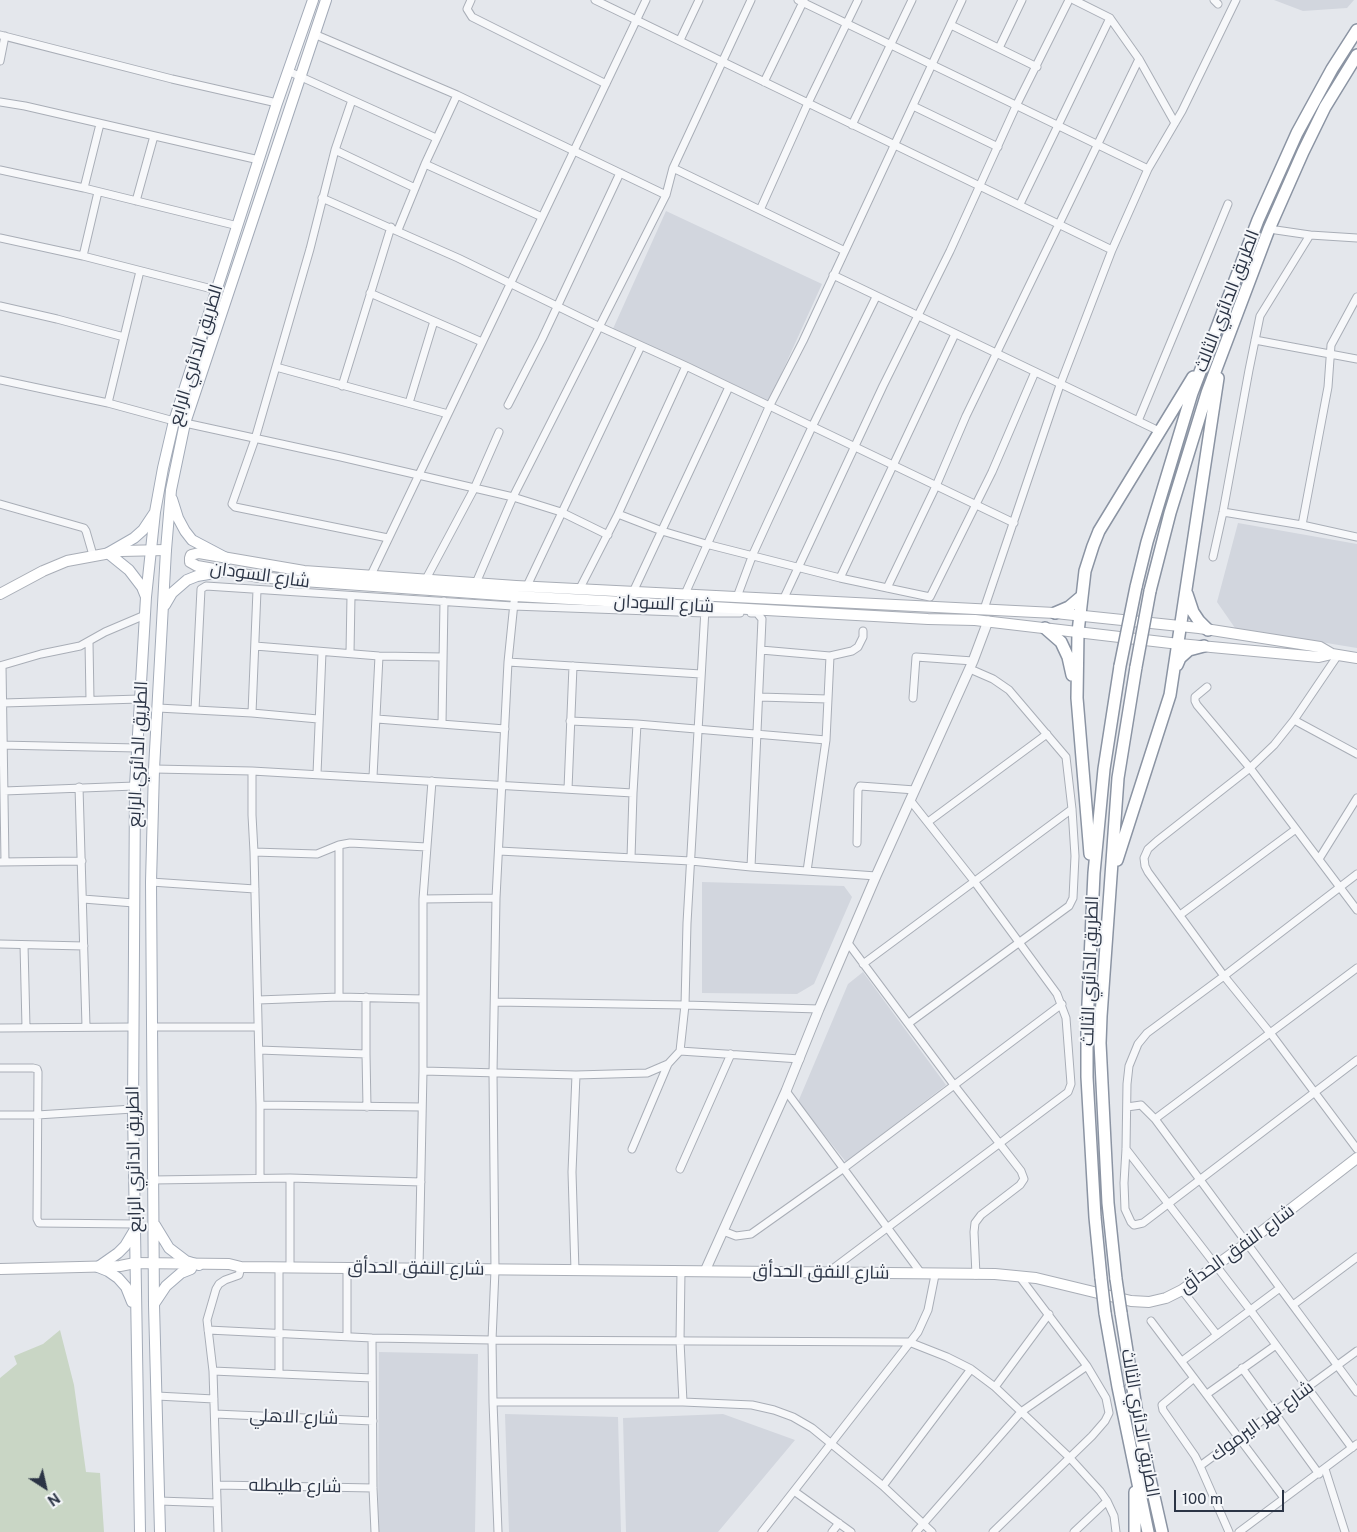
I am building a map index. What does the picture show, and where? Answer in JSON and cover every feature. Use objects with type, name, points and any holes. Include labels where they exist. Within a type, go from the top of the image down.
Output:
[{"type":"highway","name":"الطريق الدائري الثالث","points":[[1148,1532],[1118,1387],[1105,1313],[1095,1217],[1087,1077],[1087,1025],[1094,873],[1104,769],[1120,666],[1136,588],[1149,535],[1192,393],[1258,220],[1285,159],[1312,104],[1357,30]]},
{"type":"highway","name":"الطريق الدائري الثالث","points":[[1162,1532],[1141,1439],[1116,1278],[1108,1203],[1100,1043],[1118,778],[1150,591],[1170,513],[1207,393],[1269,230],[1303,152],[1325,107],[1357,55]]},
{"type":"highway","points":[[1094,873],[1090,850],[1077,698],[1078,632],[1086,571],[1092,546],[1111,512],[1159,431],[1205,359]]},
{"type":"highway","points":[[1112,876],[1170,695],[1220,360]]},
{"type":"highway","points":[[1186,592],[1193,612],[1208,630]]},
{"type":"highway","points":[[1055,613],[1069,607],[1082,596]]},
{"type":"highway","points":[[1045,628],[1055,636],[1065,649],[1077,698]]},
{"type":"highway","points":[[1174,671],[1184,654],[1189,650],[1204,646]]},
{"type":"highway","points":[[1135,1532],[1136,1478]]},
{"type":"main road","name":"الطريق الدائري الرابع","points":[[160,1532],[154,1305],[151,882],[154,769],[166,550],[171,496],[177,456],[179,422],[216,290],[313,0]]},
{"type":"main road","name":"الطريق الدائري الرابع","points":[[140,1532],[133,1109],[135,786],[146,597],[155,512],[162,468],[326,0]]},
{"type":"main road","points":[[171,496],[178,518],[192,540],[228,559]]},
{"type":"main road","points":[[108,553],[134,538],[143,530],[155,512]]},
{"type":"main road","points":[[0,594],[55,565],[92,555],[121,550],[166,550]]},
{"type":"main road","points":[[108,553],[133,574],[146,597]]},
{"type":"main road","name":"شارع السودان","points":[[1335,654],[1319,657],[1179,644],[988,621],[705,610],[519,589],[476,583],[304,571],[198,553],[191,555],[190,558],[190,562],[197,566],[260,577],[356,586],[519,589],[580,588],[930,608],[1055,613],[1208,630],[1320,647],[1335,654]]},
{"type":"main road","points":[[164,608],[172,593],[187,580],[196,576],[226,571]]},
{"type":"main road","points":[[862,604],[862,615]]},
{"type":"main road","points":[[1335,654],[1357,658]]},
{"type":"main road","points":[[134,954],[152,954]]},
{"type":"main road","name":"شارع النفق الحدأق","points":[[0,1269],[120,1266],[230,1268],[238,1266],[575,1271],[921,1273],[935,1275],[1019,1276],[1050,1280],[1131,1301],[1160,1300],[1182,1290],[1216,1266],[1357,1158]]},
{"type":"main road","points":[[153,1222],[169,1248],[195,1267]]},
{"type":"main road","points":[[135,1226],[130,1237],[118,1253],[98,1267],[113,1275],[126,1287],[135,1310]]},
{"type":"main road","points":[[154,1305],[166,1286],[181,1273],[195,1267]]},
{"type":"street","points":[[471,0],[467,9],[472,17],[606,84]]},
{"type":"street","points":[[594,0],[1112,250]]},
{"type":"street","points":[[371,575],[646,0]]},
{"type":"street","points":[[680,40],[699,0]]},
{"type":"street","points":[[476,583],[514,497],[666,195],[673,168],[751,0]]},
{"type":"street","points":[[760,210],[808,103],[858,0]]},
{"type":"street","points":[[852,125],[912,0]]},
{"type":"street","points":[[685,594],[769,407],[803,341],[962,0]]},
{"type":"street","points":[[999,48],[1022,0]]},
{"type":"street","points":[[783,600],[883,386],[980,186],[1016,106],[1069,0]]},
{"type":"street","points":[[1074,0],[1110,18],[1139,59],[1175,123]]},
{"type":"street","points":[[984,609],[1060,384],[1112,250],[1148,169],[1175,123],[1236,0]]},
{"type":"street","points":[[764,82],[802,1],[845,24],[1148,169]]},
{"type":"street","points":[[1020,204],[1110,18]]},
{"type":"street","points":[[951,25],[1036,67]]},
{"type":"street","points":[[314,34],[456,95],[666,195]]},
{"type":"street","points":[[0,61],[3,35],[172,79],[277,103]]},
{"type":"street","points":[[887,588],[996,354],[1139,59]]},
{"type":"street","points":[[288,71],[436,138]]},
{"type":"street","points":[[342,386],[370,293],[394,229],[415,188],[456,95]]},
{"type":"street","points":[[352,100],[335,150],[310,249],[255,439],[232,501],[232,506],[388,538]]},
{"type":"street","points":[[0,102],[25,106],[259,160]]},
{"type":"street","points":[[913,106],[998,147]]},
{"type":"street","points":[[84,188],[100,124]]},
{"type":"street","points":[[136,201],[154,136]]},
{"type":"street","points":[[335,150],[415,188]]},
{"type":"street","points":[[425,164],[542,217]]},
{"type":"street","points":[[673,168],[845,251]]},
{"type":"street","points":[[0,170],[84,188],[238,226]]},
{"type":"street","points":[[508,405],[557,307],[620,172]]},
{"type":"street","points":[[83,256],[98,192]]},
{"type":"street","points":[[322,198],[394,229],[600,328],[686,366],[1014,523]]},
{"type":"street","points":[[1138,421],[1228,204]]},
{"type":"street","points":[[1269,230],[1357,238]]},
{"type":"street","points":[[1213,557],[1260,316],[1310,235]]},
{"type":"street","points":[[0,238],[83,256],[216,290]]},
{"type":"street","points":[[108,403],[140,271]]},
{"type":"street","points":[[833,275],[1159,431]]},
{"type":"street","points":[[370,293],[482,342]]},
{"type":"street","points":[[737,597],[753,554],[812,427],[876,297]]},
{"type":"street","points":[[1302,525],[1328,387],[1331,345],[1335,334],[1357,297]]},
{"type":"street","points":[[0,306],[124,337]]},
{"type":"street","points":[[409,403],[434,321]]},
{"type":"street","points":[[840,578],[956,334]]},
{"type":"street","points":[[1255,340],[1357,359]]},
{"type":"street","points":[[498,1532],[492,1340],[495,1270],[493,1073],[496,898],[508,662],[513,606],[519,589],[583,471],[641,346]]},
{"type":"street","points":[[580,588],[608,535],[686,366]]},
{"type":"street","points":[[276,367],[448,414]]},
{"type":"street","points":[[618,514],[662,531],[706,544],[753,554],[840,578],[930,597],[992,472],[1035,372]]},
{"type":"street","points":[[0,380],[108,403],[179,422],[514,497],[561,512],[608,535]]},
{"type":"street","points":[[633,592],[730,387]]},
{"type":"street","points":[[426,579],[474,488],[499,432]]},
{"type":"street","points":[[0,504],[84,528],[92,555]]},
{"type":"street","points":[[1223,512],[1302,525],[1357,537]]},
{"type":"street","points":[[195,710],[201,589],[206,586],[513,606],[705,610],[757,613],[762,619],[751,867]]},
{"type":"street","points":[[252,713],[257,590]]},
{"type":"street","points":[[350,653],[351,596]]},
{"type":"street","points":[[442,724],[444,601]]},
{"type":"street","points":[[423,1071],[576,1075],[648,1073],[668,1064],[680,1052],[685,1005],[697,729],[705,610]]},
{"type":"street","points":[[82,861],[2,862],[4,791],[1,666],[60,650],[72,649],[145,614]]},
{"type":"street","points":[[705,1271],[786,1092],[876,876],[971,665],[988,621]]},
{"type":"street","points":[[761,650],[830,656],[852,651],[858,647],[864,630]]},
{"type":"street","points":[[89,642],[90,700]]},
{"type":"street","points":[[255,646],[379,656],[443,657]]},
{"type":"street","points":[[317,774],[322,652]]},
{"type":"street","points":[[1335,654],[1294,720],[1274,745],[1250,768],[1157,841],[1148,849],[1144,858],[1148,872],[1224,976],[1357,1149]]},
{"type":"street","points":[[373,777],[379,656]]},
{"type":"street","points":[[806,871],[826,740],[830,656]]},
{"type":"street","points":[[909,1023],[1069,906],[1072,902],[1075,856],[1066,758],[1004,686],[971,665],[916,657],[913,698]]},
{"type":"street","points":[[508,662],[701,674]]},
{"type":"street","points":[[568,789],[573,666]]},
{"type":"street","points":[[1207,687],[1195,697],[1197,705],[1250,768],[1357,910]]},
{"type":"street","points":[[759,697],[828,699]]},
{"type":"street","points":[[3,704],[140,699]]},
{"type":"street","points":[[158,708],[318,719]]},
{"type":"street","points":[[377,718],[505,729]]},
{"type":"street","points":[[1294,720],[1357,754]]},
{"type":"street","points":[[570,721],[637,724],[826,740]]},
{"type":"street","points":[[631,858],[637,724]]},
{"type":"street","points":[[928,822],[1047,734]]},
{"type":"street","points":[[2,745],[137,748]]},
{"type":"street","points":[[154,769],[317,774],[633,793]]},
{"type":"street","points":[[252,771],[259,1050],[260,1178]]},
{"type":"street","points":[[418,1268],[423,1071],[423,899],[432,781]]},
{"type":"street","points":[[4,791],[135,786]]},
{"type":"street","points":[[856,843],[858,790],[860,786],[915,790]]},
{"type":"street","points":[[79,787],[86,1026]]},
{"type":"street","points":[[1319,859],[1357,798]]},
{"type":"street","points":[[827,1273],[1068,1092],[1070,1088],[1068,1033],[1062,1004],[1048,979],[910,800]]},
{"type":"street","points":[[863,964],[1072,809]]},
{"type":"street","points":[[1180,915],[1296,829]]},
{"type":"street","points":[[254,852],[317,854],[339,845],[350,843],[427,847]]},
{"type":"street","points":[[339,845],[339,996]]},
{"type":"street","points":[[499,851],[691,861],[876,876]]},
{"type":"street","points":[[1357,874],[1147,1033],[1138,1044],[1132,1055],[1128,1070],[1124,1183],[1127,1216],[1131,1222],[1134,1225],[1143,1223],[1168,1202],[1357,1060]]},
{"type":"street","points":[[151,882],[255,889]]},
{"type":"street","points":[[423,899],[496,898]]},
{"type":"street","points":[[83,899],[134,904]]},
{"type":"street","points":[[848,943],[1021,1171],[1024,1179],[1020,1185],[982,1215],[975,1224],[976,1275]]},
{"type":"street","points":[[0,944],[84,946]]},
{"type":"street","points":[[24,945],[26,1026]]},
{"type":"street","points":[[1155,1119],[1357,968]]},
{"type":"street","points":[[258,1000],[339,996],[422,999]]},
{"type":"street","points":[[366,997],[367,1107]]},
{"type":"street","points":[[495,1002],[819,1009]]},
{"type":"street","points":[[723,1231],[736,1236],[751,1234],[844,1168],[1062,1004]]},
{"type":"street","points":[[0,1028],[26,1026],[133,1027]]},
{"type":"street","points":[[152,1027],[258,1027]]},
{"type":"street","points":[[259,1050],[366,1054]]},
{"type":"street","points":[[680,1052],[800,1059]]},
{"type":"street","points":[[680,1168],[731,1054]]},
{"type":"street","points":[[632,1149],[668,1064]]},
{"type":"street","points":[[0,1068],[33,1068],[37,1070],[37,1219],[39,1223],[135,1226]]},
{"type":"street","points":[[575,1271],[572,1172],[576,1075]]},
{"type":"street","points":[[786,1092],[921,1273]]},
{"type":"street","points":[[260,1105],[422,1107]]},
{"type":"street","points":[[1127,1107],[1141,1105],[1155,1119],[1357,1392]]},
{"type":"street","points":[[0,1115],[38,1115],[133,1109]]},
{"type":"street","points":[[1126,1149],[1307,1388],[1355,1446],[1239,1532]]},
{"type":"street","points":[[154,1180],[290,1178],[421,1182]]},
{"type":"street","points":[[279,1374],[290,1178]]},
{"type":"street","points":[[1293,1305],[1357,1257]]},
{"type":"street","points":[[218,1532],[213,1371],[208,1320],[216,1289],[219,1284],[240,1275],[238,1266]]},
{"type":"street","points":[[347,1268],[347,1336]]},
{"type":"street","points":[[681,1271],[680,1341],[683,1402]]},
{"type":"street","points":[[762,1532],[918,1332],[928,1310],[935,1275]]},
{"type":"street","points":[[993,1532],[1101,1426],[1109,1412],[1106,1398],[1087,1366],[1019,1276]]},
{"type":"street","points":[[1182,1362],[1280,1288]]},
{"type":"street","points":[[1182,1290],[1217,1335]]},
{"type":"street","points":[[995,1388],[1049,1314]]},
{"type":"street","points":[[1150,1321],[1240,1437],[1284,1498]]},
{"type":"street","points":[[208,1330],[372,1338],[909,1342],[971,1369],[995,1388],[1069,1457],[1107,1501],[1114,1516],[1116,1532]]},
{"type":"street","points":[[372,1338],[375,1532]]},
{"type":"street","points":[[1207,1394],[1276,1345]]},
{"type":"street","name":"شارع نهر اليرموك","points":[[1230,1532],[1200,1466],[1357,1351]]},
{"type":"street","points":[[916,1532],[1021,1412],[1087,1366]]},
{"type":"street","points":[[1242,1368],[1319,1474]]},
{"type":"street","points":[[883,1486],[971,1369]]},
{"type":"street","points":[[213,1371],[372,1378]]},
{"type":"street","points":[[1194,1378],[1162,1405],[1163,1410],[1200,1466]]},
{"type":"street","points":[[157,1396],[214,1399]]},
{"type":"street","points":[[493,1402],[683,1402],[752,1406],[774,1410],[793,1417],[812,1428],[883,1486],[932,1532]]},
{"type":"street","name":"شارع الاهلي","points":[[215,1414],[372,1421]]},
{"type":"street","points":[[1325,1468],[1345,1532]]},
{"type":"street","name":"شارع طليطله","points":[[217,1485],[373,1488]]},
{"type":"street","points":[[794,1491],[850,1532]]},
{"type":"street","points":[[159,1501],[217,1503]]},
{"type":"street","points":[[1074,1532],[1107,1501]]},
{"type":"street","points":[[832,1532],[839,1523]]},
{"type":"shaded area","points":[[1274,0],[1354,0],[1347,8],[1303,11]]},
{"type":"shaded area","points":[[666,211],[822,284],[768,403],[612,331]]},
{"type":"shaded area","points":[[1238,523],[1357,544],[1357,648],[1235,628],[1217,602]]},
{"type":"shaded area","points":[[702,882],[844,886],[852,897],[814,984],[797,994],[702,993]]},
{"type":"shaded area","points":[[863,972],[946,1085],[846,1162],[798,1102],[848,984]]},
{"type":"shaded area","points":[[379,1352],[478,1354],[475,1532],[378,1532]]},
{"type":"shaded area","points":[[505,1414],[618,1417],[621,1532],[509,1532]]},
{"type":"shaded area","points":[[723,1414],[795,1440],[718,1532],[626,1532],[623,1418]]},
{"type":"green space","points":[[60,1330],[74,1385],[86,1472],[100,1473],[104,1532],[0,1532],[0,1378],[17,1364],[14,1356],[43,1344]]}]
